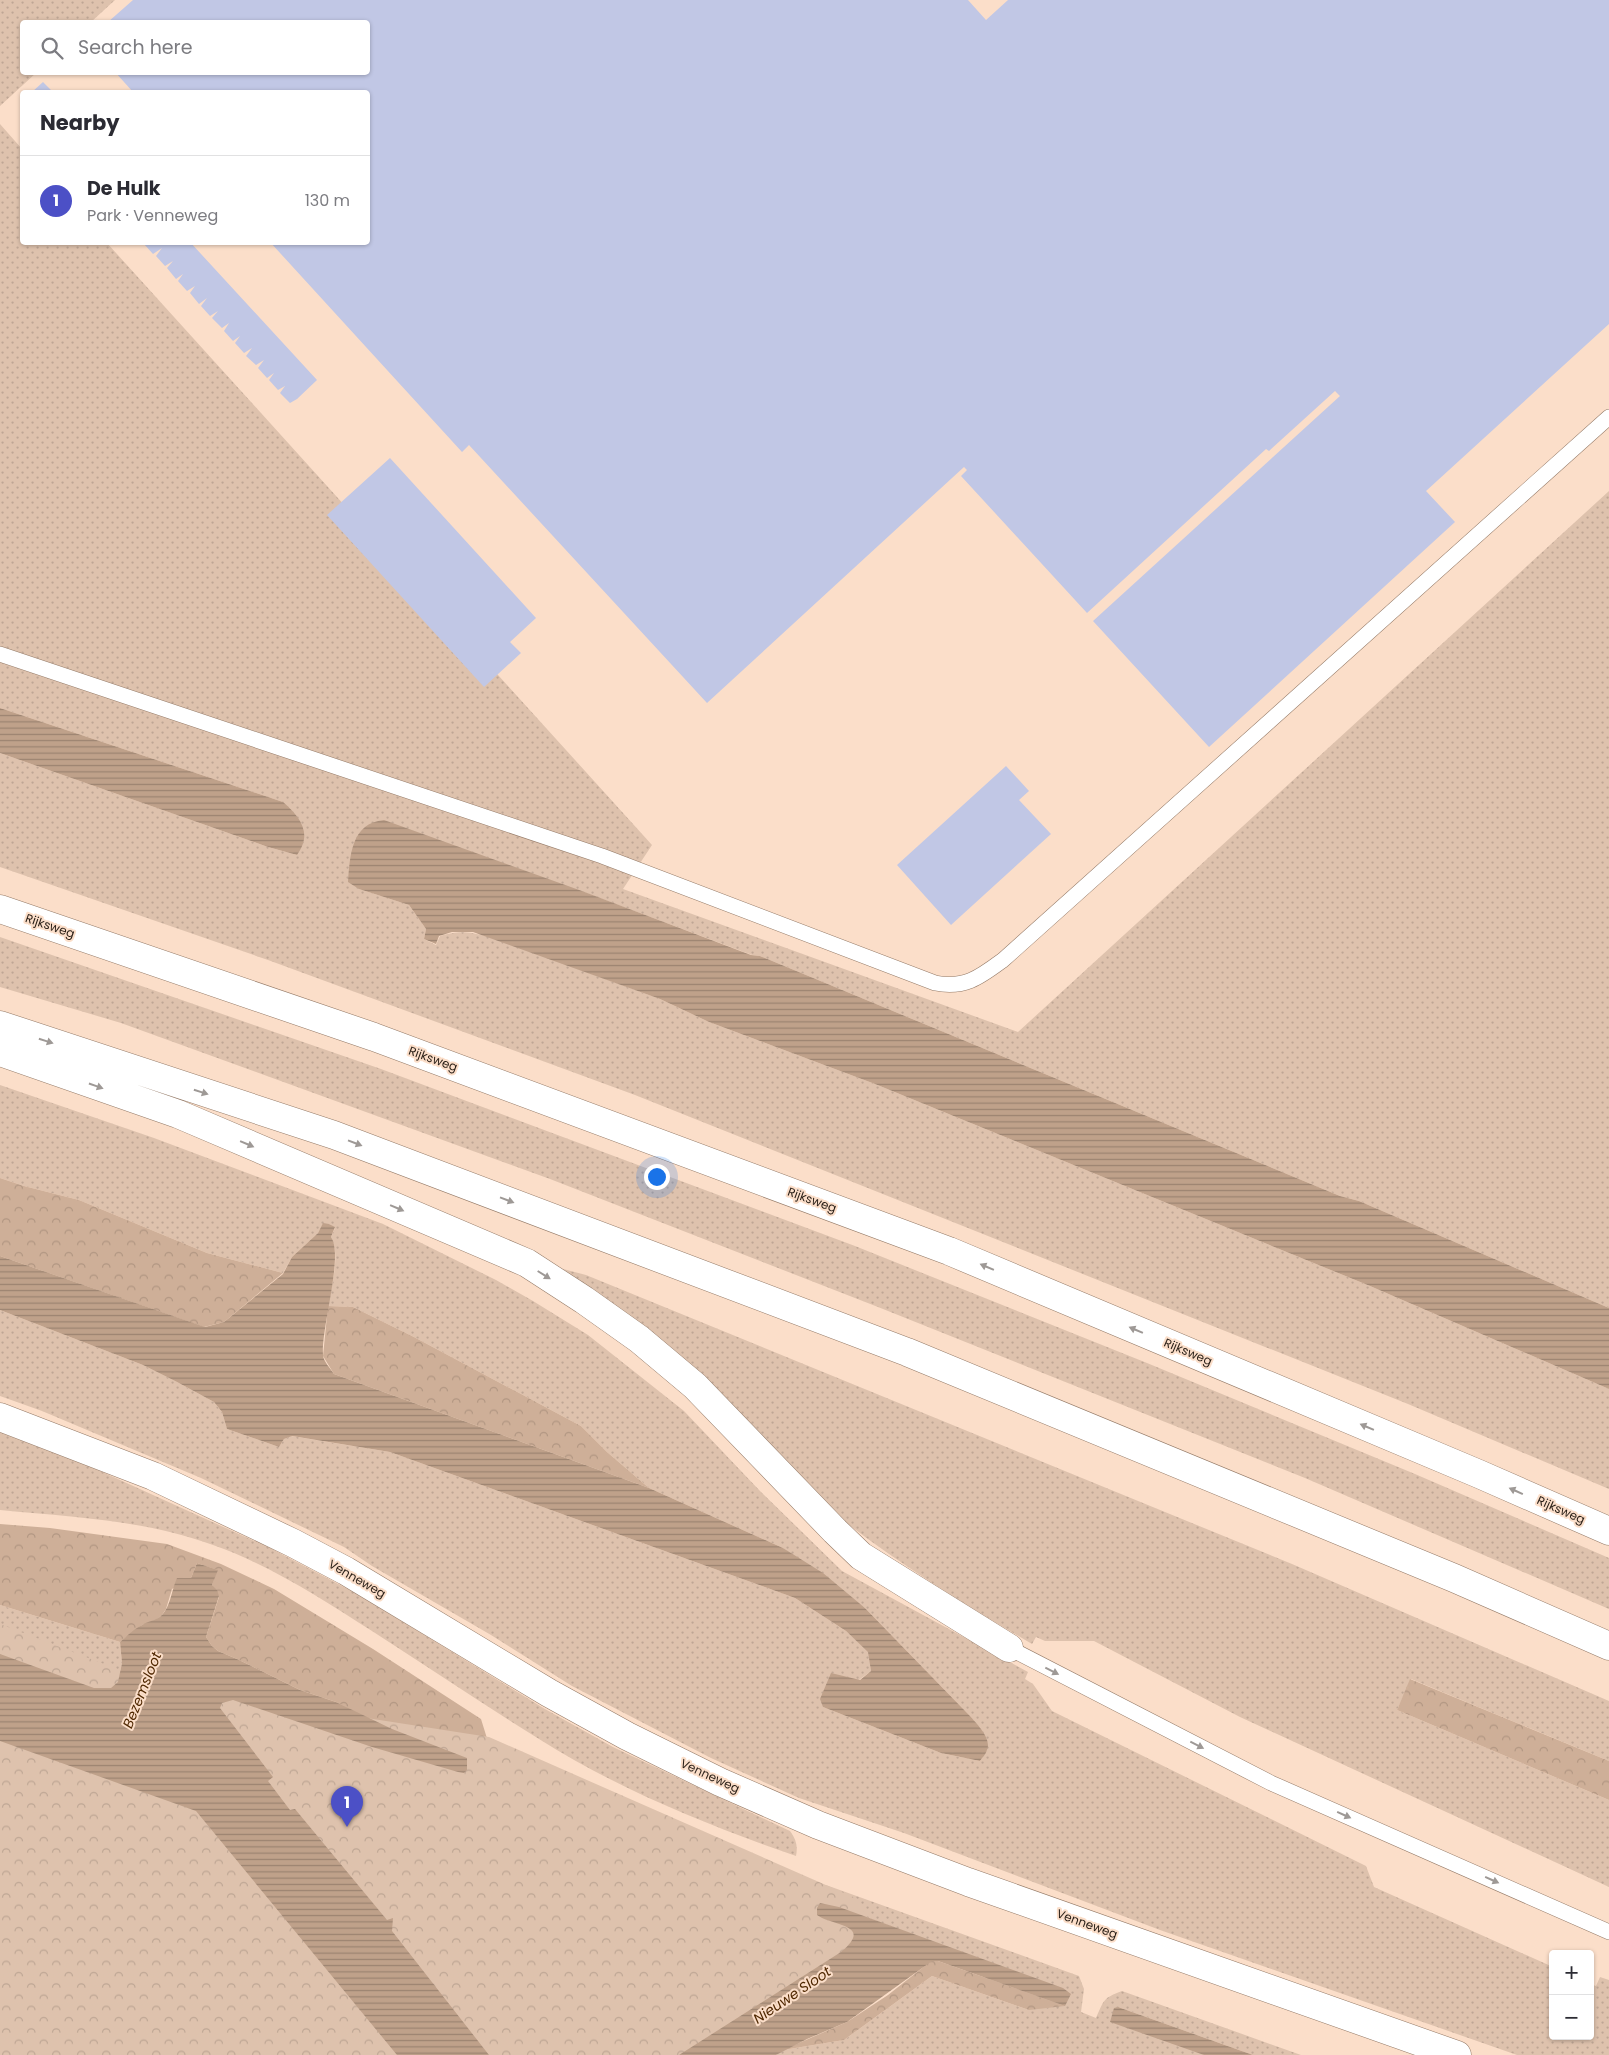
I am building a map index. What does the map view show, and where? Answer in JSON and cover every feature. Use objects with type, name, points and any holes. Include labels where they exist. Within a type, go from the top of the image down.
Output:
[{"type":"main road","name":"Rijksweg","points":[[0,909],[374,1037],[949,1251],[1479,1474],[1609,1531]]},
{"type":"main road","points":[[0,1025],[334,1135],[907,1352],[1445,1574],[1609,1646]]},
{"type":"main road","points":[[0,1052],[178,1114],[527,1263],[639,1339],[695,1386],[834,1531],[861,1556],[1009,1648]]},
{"type":"main road","name":"Venneweg","points":[[0,1417],[154,1476],[293,1543],[346,1571],[549,1693],[627,1736],[720,1782],[809,1821],[987,1888],[1457,2055]]},
{"type":"lane","points":[[0,654],[602,856],[935,983],[958,984],[969,982],[982,976],[1003,960],[1609,417]]},
{"type":"lane","points":[[1009,1648],[1271,1783],[1609,1932]]},
{"type":"green space","points":[[0,0],[115,0],[93,20],[20,20],[20,75],[34,75],[0,106]]},
{"type":"green space","points":[[0,124],[20,147],[20,245],[109,245],[652,845],[623,889],[1018,1032],[1609,491],[1609,1308],[1359,1201],[1340,1196],[760,956],[752,955],[581,891],[359,889],[409,905],[426,929],[424,939],[436,945],[440,936],[458,932],[488,936],[660,999],[709,1022],[875,1084],[1370,1286],[1609,1389],[1609,1489],[1408,1404],[635,1095],[268,960],[0,867],[0,753],[268,847],[297,855],[283,802],[0,708]]},
{"type":"green space","points":[[0,937],[381,1069],[855,1246],[1147,1363],[1415,1474],[1609,1558],[1609,1609],[1305,1478],[878,1307],[550,1179],[121,1023],[0,987]]},
{"type":"green space","points":[[0,1085],[154,1138],[383,1224],[496,1280],[588,1335],[684,1411],[760,1491],[842,1571],[1028,1672],[1025,1679],[1033,1684],[1052,1711],[1366,1866],[1374,1887],[1549,1965],[1549,2040],[1594,2040],[1594,1985],[1596,1986],[1600,1977],[1609,1980],[1609,2055],[1517,2055],[1160,1930],[904,1833],[799,1798],[711,1758],[572,1686],[491,1635],[372,1566],[344,1547],[201,1478],[42,1411],[0,1396],[0,1310],[143,1365],[177,1382],[214,1402],[222,1412],[227,1429],[279,1447],[284,1439],[291,1436],[390,1452],[795,1598],[846,1631],[869,1652],[871,1671],[823,1707],[941,1753],[980,1761],[987,1750],[982,1731],[970,1716],[865,1608],[783,1548],[649,1488],[607,1452],[581,1426],[414,1337],[353,1307],[328,1306],[335,1262],[334,1244],[331,1237],[335,1228],[329,1224],[323,1224],[318,1233],[292,1257],[283,1273],[207,1253],[79,1200],[0,1178]]},
{"type":"green space","points":[[0,1178],[79,1200],[207,1253],[283,1273],[224,1322],[204,1327],[0,1256]]},
{"type":"green space","points":[[544,1264],[586,1275],[1292,1564],[1609,1701],[1609,1761],[1411,1679],[1397,1710],[1609,1800],[1609,1887],[1240,1717],[1094,1641],[1045,1641],[1036,1637],[1032,1644],[926,1579],[826,1507]]},
{"type":"green space","points":[[328,1306],[353,1307],[414,1337],[581,1426],[607,1452],[649,1488],[334,1374],[323,1356]]},
{"type":"green space","points":[[0,1432],[87,1465],[272,1549],[359,1595],[545,1709],[613,1747],[790,1831],[796,1843],[796,1856],[697,1819],[601,1774],[539,1739],[315,1595],[255,1562],[213,1545],[161,1530],[108,1521],[0,1510]]},
{"type":"green space","points":[[0,1524],[50,1528],[167,1544],[221,1564],[274,1589],[373,1649],[481,1719],[490,1748],[367,1718],[336,1702],[300,1690],[218,1651],[206,1637],[219,1597],[212,1585],[217,1570],[197,1563],[191,1578],[172,1589],[166,1609],[162,1615],[156,1620],[142,1625],[120,1642],[0,1605]]},
{"type":"green space","points":[[0,1605],[120,1642],[122,1663],[118,1682],[0,1654]]},
{"type":"green space","points":[[0,1624],[161,1686],[489,1737],[860,1900],[874,1943],[741,2055],[0,2055]]},
{"type":"green space","points":[[1410,1679],[1609,1761],[1609,1800],[1397,1710]]},
{"type":"green space","points":[[826,1885],[1079,1976],[1084,1989],[1081,2012],[1096,2018],[1105,2000],[1122,1991],[1301,2055],[1253,2055],[1118,2007],[1205,2055],[776,2055],[783,2050],[844,2040],[932,1976],[1029,2010],[944,1946],[839,1907],[635,2055]]},
{"type":"green space","points":[[931,1961],[938,1961],[1065,2006],[1029,2010],[932,1976],[844,2040],[783,2050],[847,2022],[888,1995]]},
{"type":"water","points":[[0,708],[283,802],[295,814],[302,826],[304,840],[302,847],[297,855],[268,847],[0,753]]},
{"type":"water","points":[[384,820],[582,891],[751,955],[760,956],[1340,1196],[1359,1201],[1609,1308],[1609,1389],[1370,1286],[875,1084],[709,1022],[660,999],[473,932],[452,932],[439,936],[436,944],[424,939],[426,929],[409,905],[359,889],[348,882],[354,842],[365,827],[373,822]]},
{"type":"water","points":[[323,1223],[335,1227],[331,1237],[334,1246],[334,1275],[323,1343],[323,1357],[334,1374],[649,1488],[783,1548],[823,1573],[865,1608],[970,1716],[983,1732],[987,1741],[988,1746],[980,1761],[941,1753],[823,1707],[820,1699],[831,1673],[860,1680],[871,1671],[868,1652],[846,1631],[795,1598],[390,1452],[292,1436],[284,1439],[279,1447],[227,1429],[222,1412],[214,1402],[177,1382],[143,1365],[0,1310],[0,1256],[205,1327],[224,1322],[283,1274],[292,1257],[318,1233]]},
{"type":"water","name":"Bezemsloot","points":[[197,1563],[218,1570],[212,1585],[217,1590],[219,1596],[206,1637],[218,1651],[300,1690],[336,1702],[392,1729],[467,1758],[467,1770],[464,1773],[458,1772],[372,1747],[233,1700],[222,1703],[220,1708],[273,1777],[268,1781],[290,1810],[295,1809],[387,1920],[393,1918],[392,1931],[489,2055],[397,2055],[196,1811],[0,1741],[0,1654],[94,1688],[111,1688],[118,1682],[122,1663],[120,1642],[136,1628],[157,1619],[163,1614],[169,1604],[177,1578],[191,1578]]},
{"type":"water","name":"Nieuwe Sloot","points":[[820,1903],[839,1907],[1063,1988],[1071,1994],[1065,2006],[938,1961],[932,1961],[847,2022],[776,2055],[679,2055],[841,1952],[850,1943],[854,1936],[852,1931],[817,1915],[817,1908]]},
{"type":"water","points":[[1118,2007],[1253,2055],[1204,2055],[1110,2022],[1114,2008]]},
{"type":"building","points":[[133,0],[968,0],[986,20],[1008,0],[1609,0],[1609,324],[1426,491],[1455,522],[1209,747],[1093,621],[1340,396],[1335,391],[1269,451],[1266,449],[1087,613],[961,476],[967,470],[964,467],[707,703],[469,445],[462,452],[273,245],[370,245],[370,90],[131,90],[118,75],[370,75],[370,20],[110,20]]},
{"type":"building","points":[[43,82],[51,90],[34,90]]},
{"type":"building","points":[[145,245],[193,245],[317,380],[290,403],[280,393],[285,386],[278,390],[269,380],[274,373],[267,378],[258,368],[264,360],[256,365],[246,356],[252,348],[244,353],[235,343],[240,336],[233,341],[224,331],[229,323],[222,328],[212,318],[218,311],[210,316],[201,306],[207,298],[199,304],[190,293],[195,286],[187,291],[178,281],[183,274],[176,279],[167,268],[173,261],[165,266],[156,256],[162,248],[153,254]]},
{"type":"building","points":[[390,458],[536,618],[510,642],[521,653],[484,687],[327,515]]},
{"type":"building","points":[[1006,766],[1029,791],[1019,800],[1051,834],[951,925],[897,865]]},
{"type":"place","name":"De Hulk","points":[[347,1827]]}]
